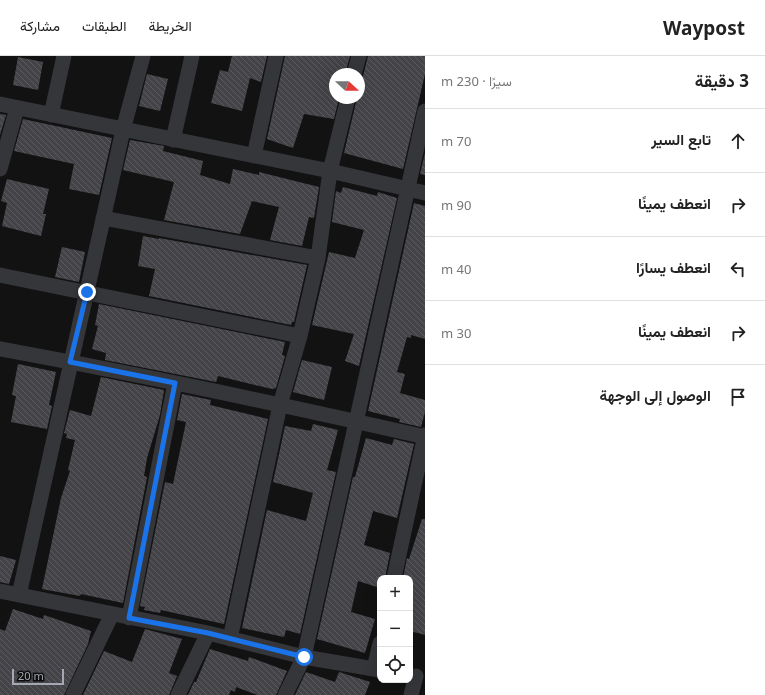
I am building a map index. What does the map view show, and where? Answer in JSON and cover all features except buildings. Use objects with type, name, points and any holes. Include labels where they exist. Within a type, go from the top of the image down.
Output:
[{"type":"street","points":[[51,115],[64,56]]},
{"type":"street","points":[[18,595],[123,130],[143,56]]},
{"type":"street","points":[[173,140],[192,56]]},
{"type":"street","points":[[254,156],[276,56]]},
{"type":"street","points":[[356,68],[359,56]]},
{"type":"street","points":[[0,104],[330,171],[425,193]]},
{"type":"street","points":[[230,639],[280,405],[300,336],[318,258],[330,171],[347,104]]},
{"type":"street","points":[[0,169],[17,108]]},
{"type":"street","points":[[285,695],[304,657],[355,422],[409,190],[425,111]]},
{"type":"street","points":[[103,218],[318,258]]},
{"type":"street","points":[[0,275],[300,336]]},
{"type":"street","points":[[0,349],[175,383],[425,436],[395,575]]},
{"type":"street","points":[[129,618],[175,383]]},
{"type":"street","points":[[0,591],[208,633],[304,657],[377,669]]},
{"type":"street","points":[[73,695],[112,614]]},
{"type":"street","points":[[178,695],[208,633]]},
{"type":"street","points":[[411,695],[417,676]]},
{"type":"route","points":[[87,292],[70,362],[175,383],[129,618],[208,633],[304,657]]}]
